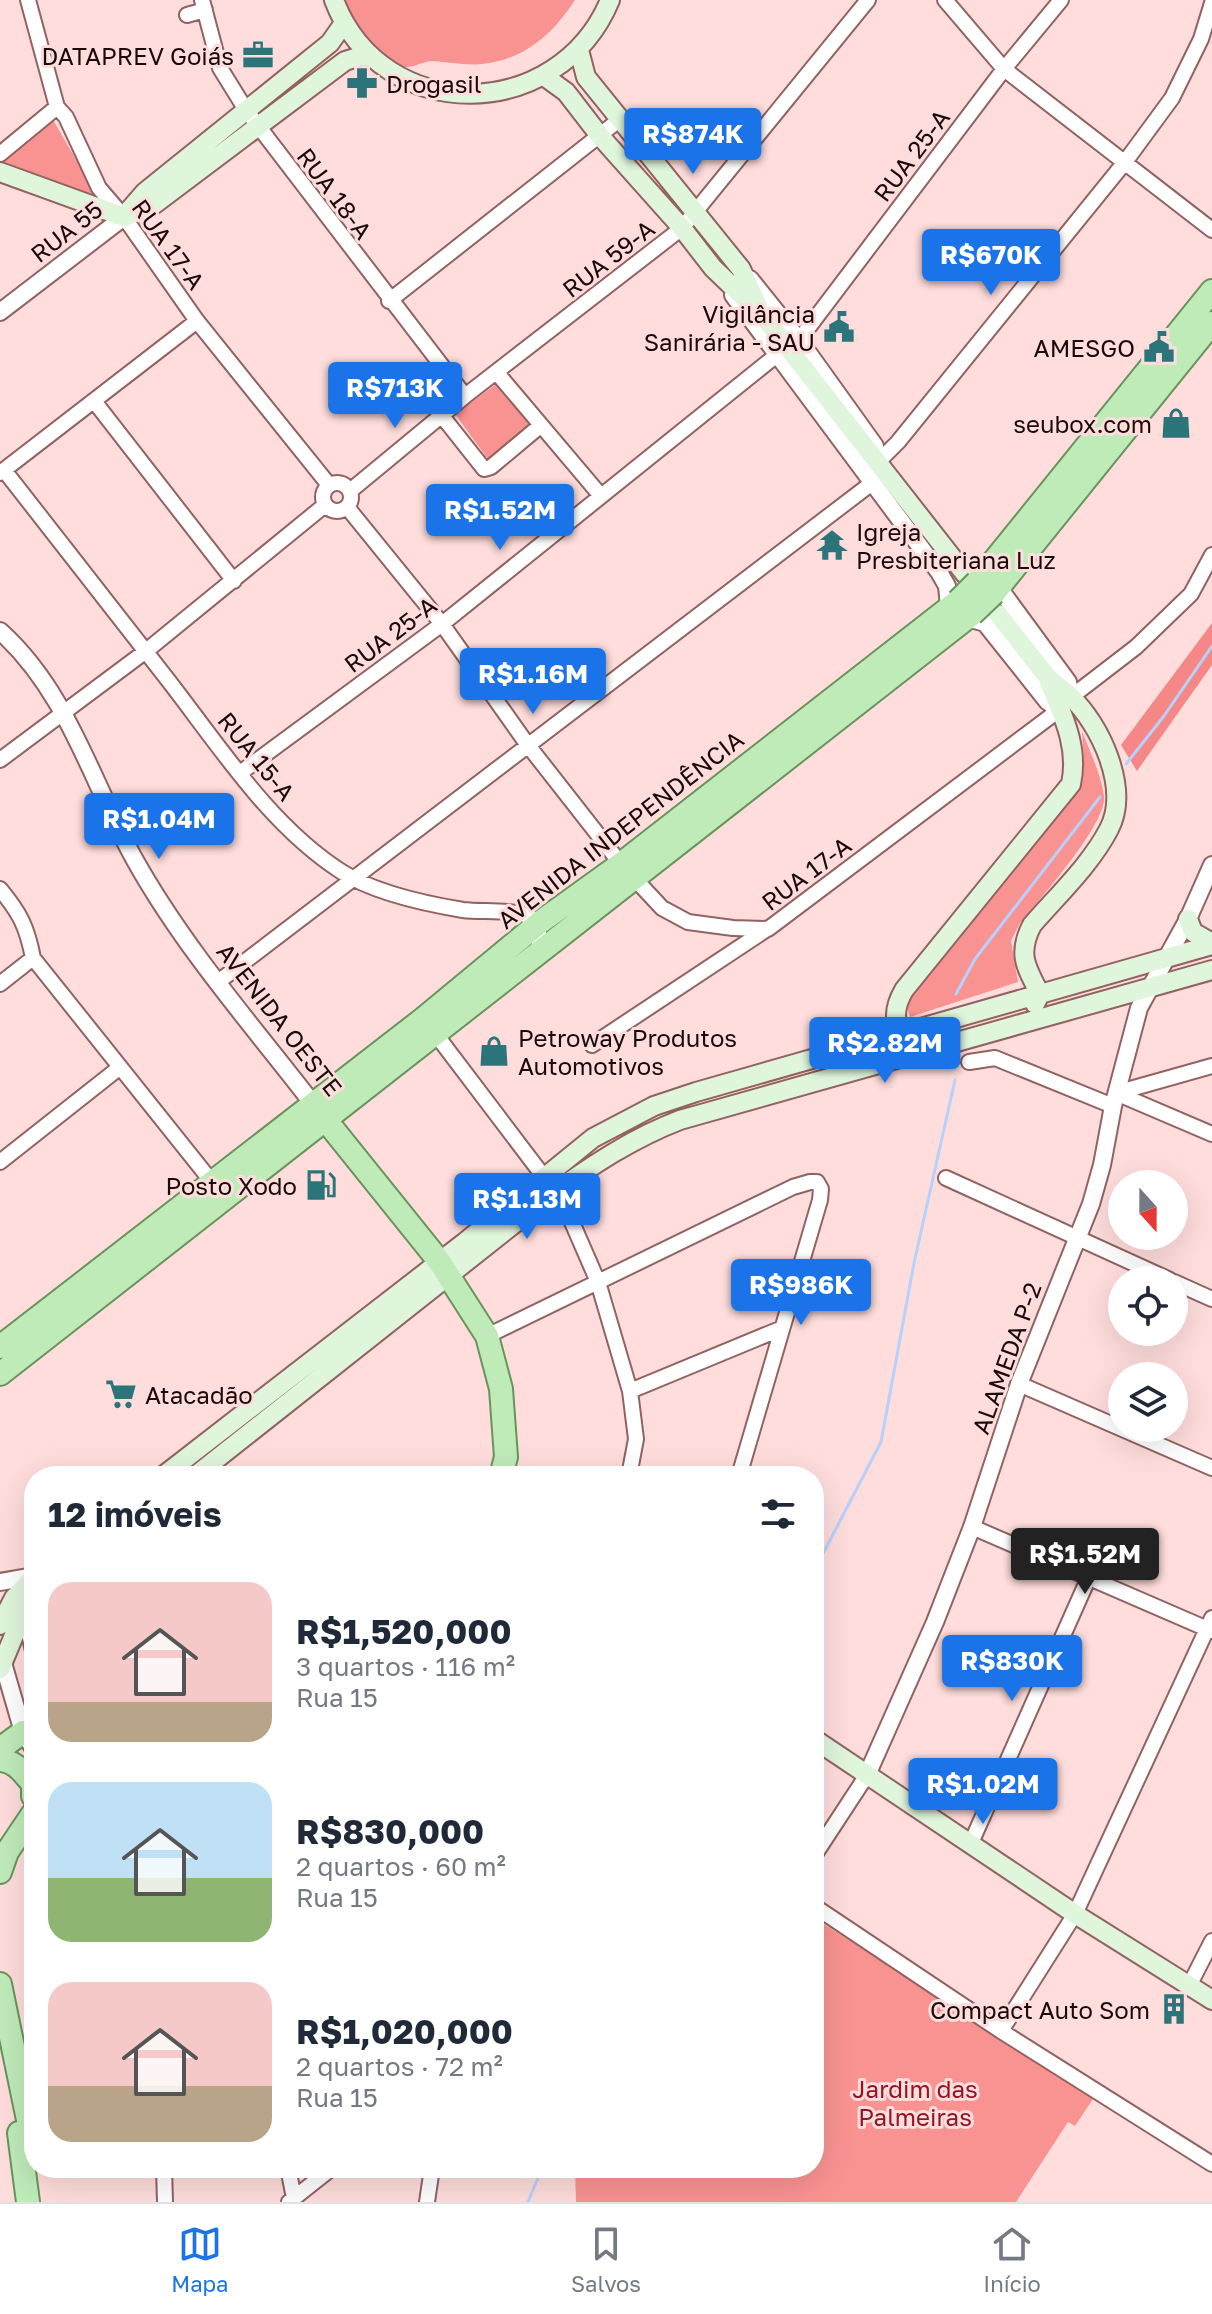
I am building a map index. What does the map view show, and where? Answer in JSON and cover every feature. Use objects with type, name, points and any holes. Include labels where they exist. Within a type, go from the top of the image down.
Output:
[{"type":"main road","points":[[334,0],[344,23],[371,56],[412,83],[450,94],[506,89],[544,76],[579,50],[594,31],[610,0]]},
{"type":"main road","points":[[124,217],[145,192],[330,43],[344,23]]},
{"type":"main road","points":[[579,50],[586,77],[741,269],[763,316]]},
{"type":"main road","points":[[0,172],[124,217],[152,206],[345,61],[371,56]]},
{"type":"main road","points":[[544,76],[566,92],[713,268],[763,316],[986,587],[1065,704],[1110,758],[1117,800],[1110,828],[1032,925],[1026,937],[1023,957],[1040,994]]},
{"type":"main road","name":"AVENIDA INDEPENDÊNCIA","points":[[0,1374],[318,1112],[429,1026],[539,952],[628,872],[962,610],[986,587],[1145,390],[1212,291]]},
{"type":"main road","name":"AVENIDA INDEPENDÊNCIA","points":[[1145,390],[1212,323]]},
{"type":"main road","points":[[930,1050],[901,1034],[895,1015],[896,1003],[1071,784],[1074,771],[1073,740],[1065,704]]},
{"type":"main road","name":"AVENIDA INDEPENDÊNCIA","points":[[429,1026],[539,923],[628,872]]},
{"type":"main road","points":[[1188,919],[1193,932],[1212,944]]},
{"type":"main road","points":[[207,1466],[549,1185],[593,1138],[654,1106],[1212,944]]},
{"type":"main road","points":[[549,1185],[633,1140],[680,1120],[1212,970]]},
{"type":"main road","points":[[971,1039],[984,1026],[1033,1007],[1040,994]]},
{"type":"main road","name":"AVENIDA INDEPENDÊNCIA","points":[[0,1347],[212,1182],[318,1112]]},
{"type":"main road","name":"AVENIDA OESTE","points":[[318,1112],[444,1269],[487,1336],[501,1389],[506,1457],[504,1466]]},
{"type":"main road","points":[[177,1466],[444,1269]]},
{"type":"main road","name":"AVENIDA OESTE","points":[[490,1466],[503,1432]]},
{"type":"main road","points":[[1,1662],[4,1625],[14,1598],[24,1587]]},
{"type":"main road","points":[[4,1625],[24,1610]]},
{"type":"main road","points":[[0,1749],[24,1739]]},
{"type":"main road","points":[[824,1746],[1075,1914],[1212,2000]]},
{"type":"main road","points":[[0,1760],[17,1765],[24,1773]]},
{"type":"main road","points":[[0,1844],[15,1815],[24,1808]]},
{"type":"main road","points":[[0,1872],[24,1820]]},
{"type":"main road","points":[[0,1984],[24,2052]]},
{"type":"main road","points":[[0,2038],[24,2164]]},
{"type":"main road","points":[[25,2178],[28,2202]]},
{"type":"main road","points":[[38,2178],[39,2202]]},
{"type":"street","name":"RUA 17-A","points":[[28,0],[57,107],[66,117],[99,188],[124,217],[197,321],[329,485]]},
{"type":"street","name":"RUA 59-A","points":[[350,491],[465,396],[682,228],[868,0]]},
{"type":"street","points":[[945,0],[1004,69],[1212,230]]},
{"type":"street","name":"RUA 25-A","points":[[799,340],[1004,69],[1061,0]]},
{"type":"street","points":[[883,457],[1125,162],[1172,98],[1201,39],[1212,3]]},
{"type":"street","points":[[187,15],[203,5]]},
{"type":"street","name":"RUA 18-A","points":[[203,5],[220,68],[246,110],[389,301],[465,396]]},
{"type":"street","points":[[0,154],[57,107]]},
{"type":"street","points":[[389,301],[619,120]]},
{"type":"street","name":"RUA 55","points":[[0,312],[124,217]]},
{"type":"street","points":[[713,268],[939,572],[962,610],[985,623],[1047,701],[1065,704],[1136,647],[1191,594],[1212,555]]},
{"type":"street","points":[[741,269],[799,340],[958,554],[974,568],[986,587],[1068,682],[1065,704]]},
{"type":"street","points":[[2,472],[197,321]]},
{"type":"street","name":"RUA 25-A","points":[[240,773],[442,624],[778,354]]},
{"type":"street","points":[[497,373],[601,496]]},
{"type":"street","points":[[94,401],[234,581]]},
{"type":"street","points":[[442,416],[484,469],[491,467],[540,426]]},
{"type":"street","name":"RUA 15-A","points":[[2,472],[240,773],[292,832],[355,880],[460,910],[514,912],[539,923]]},
{"type":"street","points":[[218,982],[872,483]]},
{"type":"street","points":[[342,484],[350,491],[351,500],[347,507],[335,511],[325,505],[323,493],[329,485],[342,484]]},
{"type":"street","points":[[0,760],[146,651],[325,505]]},
{"type":"street","name":"RUA 17-A","points":[[347,507],[442,624],[527,744],[628,872],[662,908],[678,918],[733,928],[768,929],[1065,704]]},
{"type":"street","name":"AVENIDA OESTE","points":[[2,631],[39,674],[63,711],[134,859],[172,923],[318,1112]]},
{"type":"street","name":"ALAMEDA P-2","points":[[824,1841],[867,1775],[935,1622],[972,1527],[1019,1384],[1095,1191],[1114,1099],[1139,1008],[1188,919],[1212,865]]},
{"type":"street","points":[[0,889],[20,913],[33,958],[212,1182]]},
{"type":"street","points":[[539,923],[539,952]]},
{"type":"street","points":[[592,1045],[768,929]]},
{"type":"street","points":[[0,984],[33,958]]},
{"type":"street","points":[[429,1026],[568,1213],[598,1282],[630,1391],[636,1439],[631,1466]]},
{"type":"street","points":[[969,1062],[995,1058],[1212,1134]]},
{"type":"street","points":[[1114,1099],[1212,1066]]},
{"type":"street","points":[[0,1162],[119,1068]]},
{"type":"street","points":[[946,1178],[1139,1266]]},
{"type":"street","points":[[487,1336],[793,1187],[817,1182],[821,1189],[820,1200],[742,1466]]},
{"type":"street","points":[[1188,1288],[1212,1299]]},
{"type":"street","points":[[630,1391],[780,1329]]},
{"type":"street","points":[[1019,1384],[1212,1468]]},
{"type":"street","points":[[972,1527],[1210,1626],[1075,1914],[1001,2031]]},
{"type":"street","points":[[971,1843],[1089,1577]]},
{"type":"street","points":[[0,1582],[24,1578]]},
{"type":"street","points":[[4,1625],[24,1643]]},
{"type":"street","points":[[1,1662],[24,1721]]},
{"type":"street","points":[[824,1913],[1001,2031],[1212,2164]]},
{"type":"street","points":[[1189,1986],[1212,1941]]},
{"type":"street","points":[[164,2178],[165,2202]]},
{"type":"street","points":[[289,2178],[292,2200]]},
{"type":"street","points":[[292,2200],[320,2178]]},
{"type":"street","points":[[427,2202],[431,2178]]},
{"type":"green space","points":[[344,0],[575,0],[547,34],[511,57],[482,64],[433,61],[403,67],[394,65],[377,51],[360,30]]},
{"type":"green space","points":[[52,118],[97,196],[0,164]]},
{"type":"green space","points":[[499,382],[534,426],[490,462],[455,414]]},
{"type":"green space","points":[[1082,731],[1100,780],[1104,796],[1102,808],[1084,842],[1019,925],[1011,941],[1018,982],[910,1017],[907,1008],[911,995],[1079,787],[1084,761]]},
{"type":"green space","name":"Jardim das Palmeiras","points":[[824,1924],[1095,2096],[1075,2126],[1068,2122],[1016,2202],[576,2202],[575,2178],[824,2178]]},
{"type":"shaded area","points":[[1212,623],[1212,665],[1137,771],[1121,745]]},
{"type":"waterway","points":[[1126,764],[1164,716],[1212,646]]},
{"type":"waterway","points":[[956,994],[975,959],[1100,797]]},
{"type":"waterway","points":[[824,1552],[881,1442],[914,1263],[955,1080]]},
{"type":"waterway","points":[[528,2202],[538,2178]]},
{"type":"place","name":"DATAPREV Goiás","points":[[258,55]]},
{"type":"place","name":"Drogasil","points":[[362,83]]},
{"type":"place","name":"Vigilância Sanirária - SAU","points":[[839,327]]},
{"type":"place","name":"AMESGO","points":[[1159,347]]},
{"type":"place","name":"seubox.com","points":[[1176,423]]},
{"type":"place","name":"Igreja Presbiteriana Luz","points":[[832,545]]},
{"type":"place","name":"Petroway Produtos Automotivos","points":[[494,1051]]},
{"type":"place","name":"Posto Xodo","points":[[321,1185]]},
{"type":"place","name":"Atacadão","points":[[121,1394]]},
{"type":"place","name":"Compact Auto Som","points":[[1174,2009]]}]
